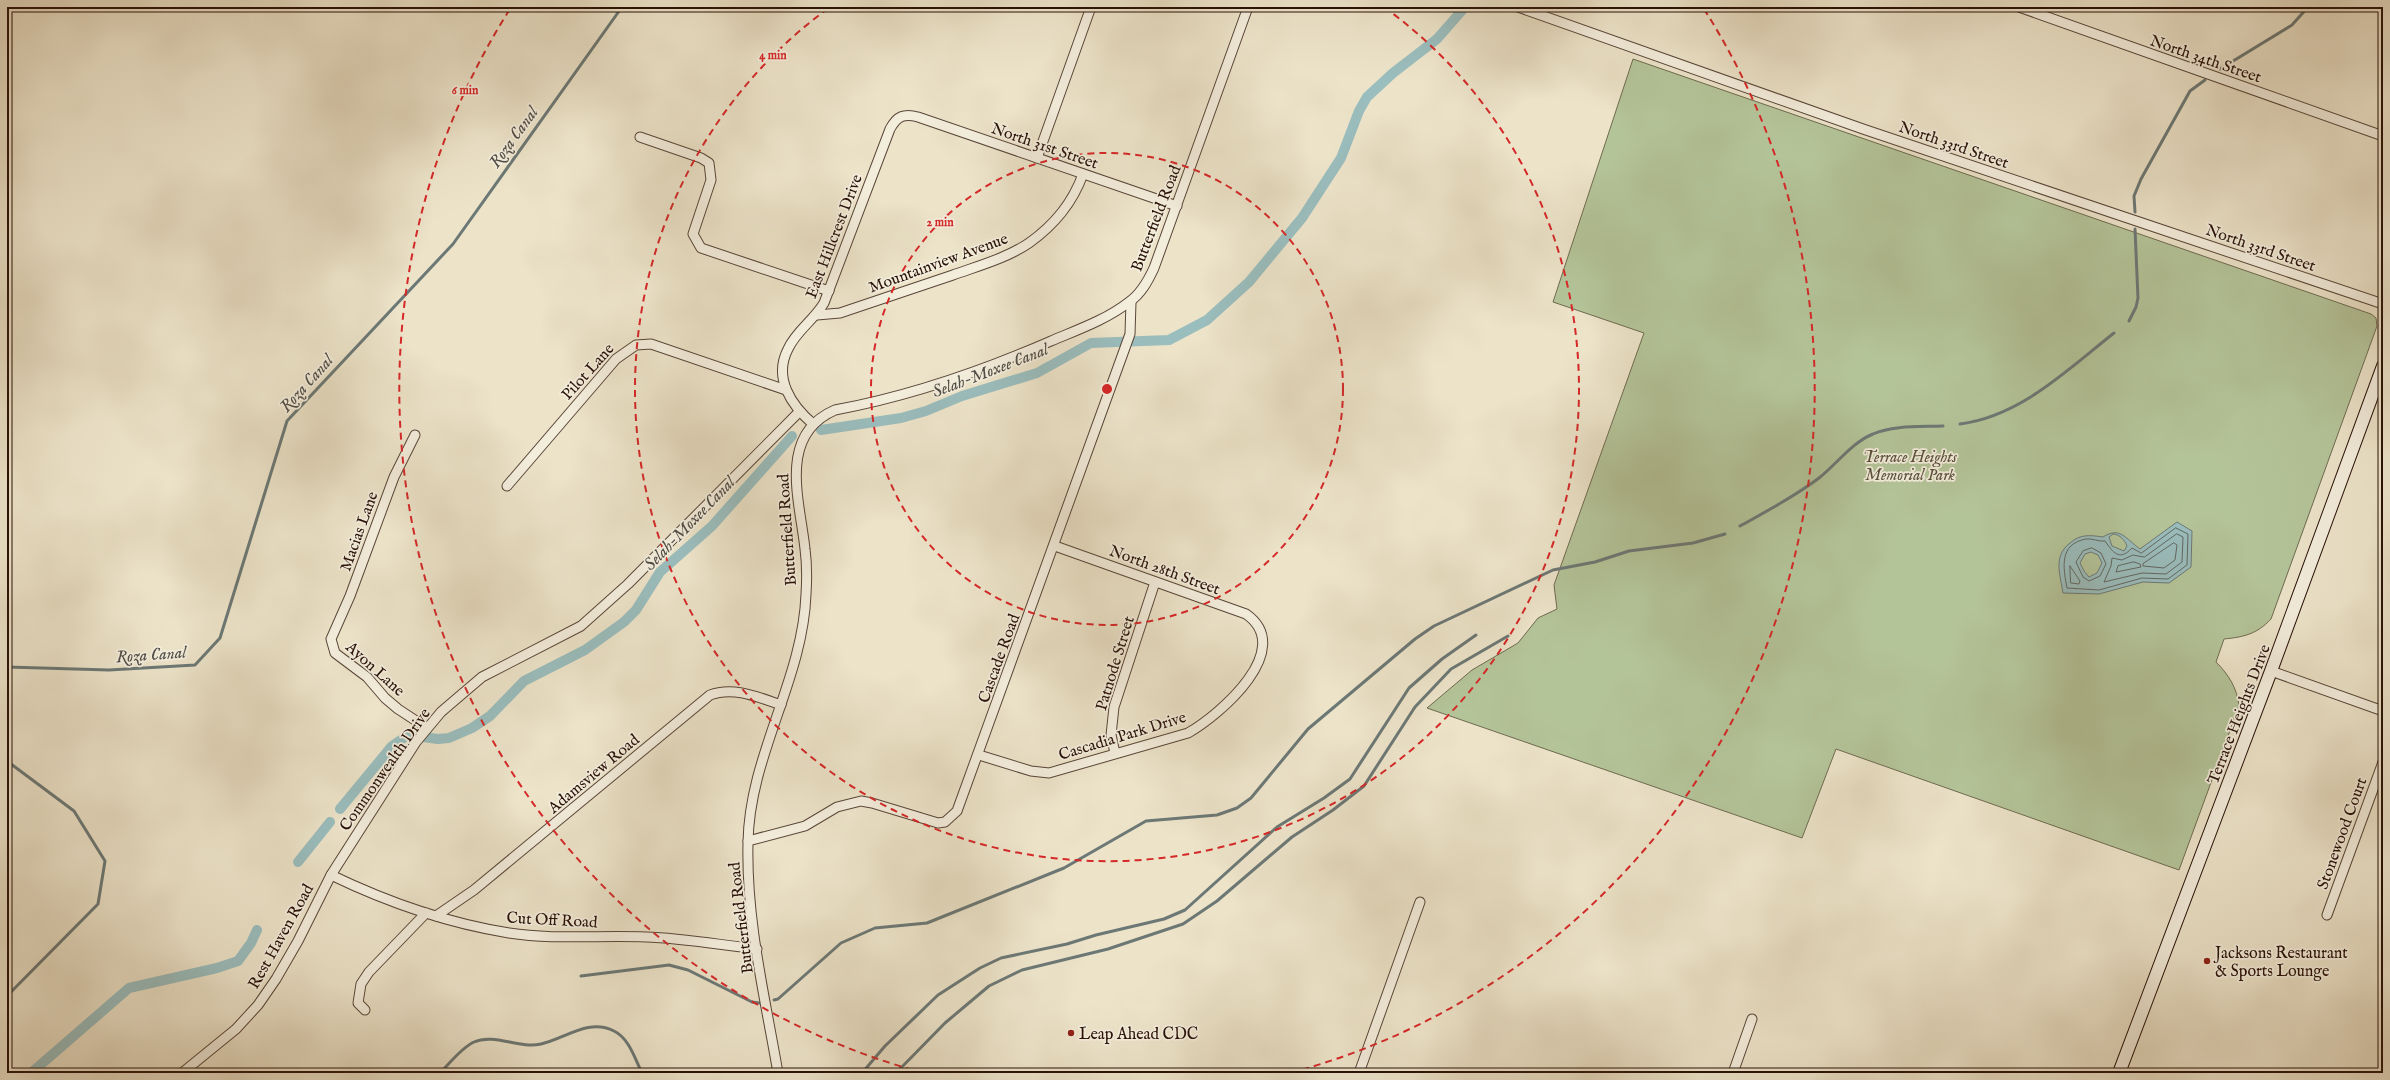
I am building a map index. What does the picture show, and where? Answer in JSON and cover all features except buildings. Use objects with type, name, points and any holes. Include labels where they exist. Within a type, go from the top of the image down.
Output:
[{"type":"main road","name":"Terrace Heights Drive","points":[[2120,1073],[2271,671],[2383,366]]},
{"type":"street","points":[[1038,158],[1091,7]]},
{"type":"street","name":"Butterfield Road","points":[[778,1073],[757,950],[748,885],[748,841],[755,790],[793,669],[804,619],[806,583],[805,550],[796,472],[800,445],[813,424],[823,415],[835,410],[918,392],[1021,354],[1096,322],[1130,302],[1147,283],[1154,268],[1248,7]]},
{"type":"street","name":"North 33rd Street","points":[[1518,7],[1870,131],[2383,304]]},
{"type":"street","name":"North 34th Street","points":[[2019,7],[2156,57],[2210,74],[2383,136]]},
{"type":"street","name":"North 31st Street","points":[[902,116],[918,117],[1177,206]]},
{"type":"street","name":"East Hillcrest Drive","points":[[813,424],[792,404],[786,390],[783,364],[788,349],[817,315],[828,291],[890,128],[898,118],[902,116]]},
{"type":"street","points":[[640,137],[701,158],[709,163],[711,180],[693,234],[701,248],[828,291]]},
{"type":"street","name":"Mountainview Avenue","points":[[817,315],[840,313],[1006,255],[1028,243],[1060,214],[1073,196],[1083,174]]},
{"type":"street","name":"Cascade Road","points":[[748,841],[805,826],[837,807],[861,801],[938,823],[945,822],[960,805],[1125,350],[1130,334],[1130,302]]},
{"type":"street","name":"Pilot Lane","points":[[507,486],[616,359],[636,345],[643,343],[651,344],[786,390]]},
{"type":"street","name":"Commonwealth Drive","points":[[331,875],[416,742],[441,712],[482,677],[581,626],[628,584],[799,412]]},
{"type":"street","name":"Macias Lane","points":[[331,639],[350,596],[394,477],[415,435]]},
{"type":"street","name":"North 28th Street","points":[[1055,546],[1246,614],[1260,627]]},
{"type":"street","name":"Patnode Street","points":[[1115,753],[1111,735],[1114,707],[1155,582]]},
{"type":"street","name":"Cascadia Park Drive","points":[[979,755],[1024,769],[1049,773],[1188,733],[1206,723],[1222,709],[1243,684],[1262,653],[1264,640],[1260,627]]},
{"type":"street","name":"Ayon Lane","points":[[331,639],[335,653],[367,677],[389,702],[425,731]]},
{"type":"street","points":[[2271,671],[2383,711]]},
{"type":"street","name":"Adamsview Road","points":[[436,916],[474,890],[710,696],[725,691],[737,692],[781,705]]},
{"type":"street","name":"Stonewood Court","points":[[2327,915],[2383,762]]},
{"type":"street","name":"Cut Off Road","points":[[331,875],[364,891],[426,913],[481,928],[535,936],[647,937],[757,950]]},
{"type":"street","name":"Rest Haven Road","points":[[182,1073],[236,1029],[258,1006],[276,979],[331,875]]},
{"type":"street","points":[[1359,1073],[1420,902]]},
{"type":"street","points":[[365,1010],[358,1003],[361,984],[368,972],[426,913]]},
{"type":"street","points":[[1733,1073],[1752,1019]]},
{"type":"green space","name":"Terrace Heights Memorial Park","points":[[1633,59],[2371,314],[2376,318],[2377,326],[2271,619],[2261,628],[2250,634],[2224,639],[2216,662],[2232,682],[2239,706],[2179,870],[1836,749],[1802,838],[1427,708],[1472,670],[1518,643],[1538,618],[1557,609],[1554,585],[1644,333],[1553,302]]},
{"type":"water","points":[[2177,522],[2192,531],[2191,567],[2169,583],[2143,582],[2099,594],[2063,593],[2059,572],[2061,554],[2074,540],[2085,536],[2103,537],[2109,534],[2118,533],[2123,535],[2140,549]],"holes":[[[2113,534],[2120,536],[2125,541],[2127,546],[2124,551],[2112,546],[2109,537]],[[2091,552],[2098,555],[2102,563],[2097,573],[2089,577],[2080,563],[2085,554]]]},
{"type":"waterway","name":"Roza Canal","points":[[7,667],[109,670],[195,665],[220,638],[287,421],[453,244],[622,7]]},
{"type":"waterway","name":"Selah-Moxee Canal","points":[[821,430],[901,418],[926,411],[962,396],[1037,373],[1091,343],[1169,340],[1207,320],[1249,282],[1302,218],[1341,158],[1359,111],[1367,97],[1393,73],[1437,39],[1465,7]]},
{"type":"waterway","points":[[2220,69],[2292,25],[2308,7]]},
{"type":"waterway","points":[[2135,212],[2134,196],[2141,179],[2190,91],[2205,80]]},
{"type":"waterway","points":[[2129,321],[2136,307],[2138,298],[2135,229]]},
{"type":"waterway","points":[[1960,424],[2003,412],[2023,401],[2061,376],[2114,333]]},
{"type":"waterway","points":[[1740,526],[1780,504],[1810,485],[1844,454],[1865,438],[1873,434],[1889,429],[1943,426]]},
{"type":"waterway","name":"Selah-Moxee Canal","points":[[340,809],[392,746],[408,735],[438,739],[449,738],[472,728],[490,716],[524,681],[585,650],[624,622],[636,610],[660,572],[712,526],[792,436]]},
{"type":"waterway","points":[[774,1000],[778,999],[841,943],[875,928],[927,923],[1064,868],[1146,821],[1217,815],[1237,808],[1251,798],[1308,729],[1415,639],[1434,626],[1553,570],[1595,562],[1629,551],[1693,543],[1725,534]]},
{"type":"waterway","points":[[862,1073],[885,1046],[938,995],[980,968],[1001,958],[1067,944],[1096,935],[1164,919],[1185,910],[1277,827],[1324,798],[1350,779],[1409,688],[1442,659],[1476,635]]},
{"type":"waterway","points":[[896,1073],[945,1023],[989,986],[1022,970],[1108,949],[1183,924],[1217,901],[1292,837],[1333,810],[1364,786],[1415,707],[1451,669],[1508,636]]},
{"type":"waterway","name":"Roza Canal","points":[[7,761],[74,811],[105,861],[98,904],[7,996]]},
{"type":"waterway","name":"Selah-Moxee Canal","points":[[298,862],[330,822]]},
{"type":"waterway","name":"Selah-Moxee Canal","points":[[31,1073],[129,988],[217,968],[238,961],[251,943],[257,930]]},
{"type":"waterway","points":[[581,976],[669,965],[688,970],[752,1002],[759,1003]]},
{"type":"waterway","points":[[440,1073],[460,1052],[474,1042],[490,1039],[524,1045],[533,1045],[541,1044],[586,1028],[595,1027],[604,1028],[619,1034],[631,1049],[642,1073]]},
{"type":"place","name":"Jacksons Restaurant & Sports Lounge","points":[[2207,961]]},
{"type":"place","name":"Leap Ahead CDC","points":[[1071,1033]]}]
